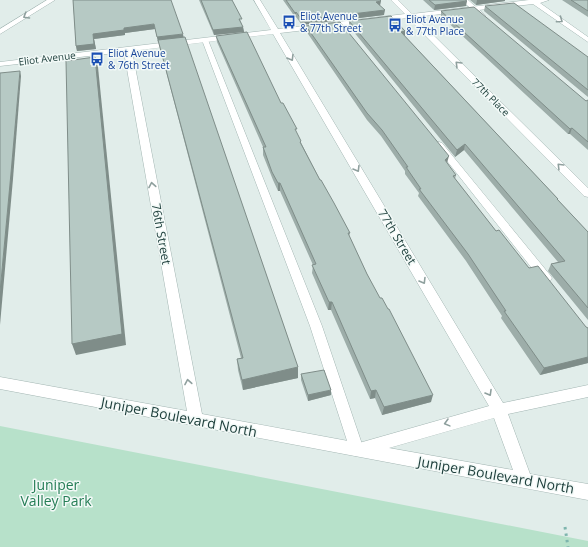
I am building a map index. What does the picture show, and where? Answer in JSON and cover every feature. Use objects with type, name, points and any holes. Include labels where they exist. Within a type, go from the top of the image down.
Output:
[{"type":"street","points":[[0,32],[52,0]]},
{"type":"street","name":"77th Street","points":[[256,0],[276,31],[498,410],[524,480]]},
{"type":"street","name":"77th Place","points":[[394,0],[588,194]]},
{"type":"street","name":"Eliot Avenue","points":[[0,64],[276,31],[344,27],[410,16],[546,0]]},
{"type":"street","points":[[533,1],[588,40]]},
{"type":"street","name":"76th Street","points":[[128,49],[129,62],[196,420]]},
{"type":"street","name":"Juniper Boulevard North","points":[[0,383],[588,492]]},
{"type":"street","name":"Juniper Boulevard North","points":[[357,450],[498,410],[588,391]]},
{"type":"lane","points":[[464,0],[487,20]]},
{"type":"lane","points":[[205,40],[316,326],[357,450]]},
{"type":"lane","points":[[431,134],[554,287]]},
{"type":"path","points":[[566,527],[568,547]]},
{"type":"green space","name":"Juniper Valley Park","points":[[0,426],[588,541],[588,547],[0,547]]},
{"type":"building","points":[[73,0],[171,0],[183,34],[157,37],[154,24],[93,34],[94,44],[76,46]]},
{"type":"building","points":[[201,0],[232,0],[242,19],[239,19],[243,27],[213,30]]},
{"type":"building","points":[[286,0],[380,0],[381,1],[376,2],[385,10],[302,20]]},
{"type":"building","points":[[429,0],[465,0],[467,1],[435,5]]},
{"type":"building","points":[[571,0],[588,0],[588,11]]},
{"type":"building","points":[[514,3],[588,57],[588,90],[485,6]]},
{"type":"building","points":[[474,7],[586,101],[588,100],[588,142],[572,128],[570,129],[441,11]]},
{"type":"building","points":[[391,16],[405,31],[401,32],[588,232],[588,308],[551,264],[565,261],[465,144],[457,150],[349,21]]},
{"type":"building","points":[[340,22],[449,156],[445,160],[456,175],[453,176],[496,231],[499,230],[529,268],[538,266],[588,328],[588,357],[544,368],[504,311],[506,311],[468,254],[419,189],[421,189],[406,167],[408,167],[382,130],[367,113],[306,26]]},
{"type":"building","points":[[247,32],[281,103],[283,103],[297,129],[295,129],[301,141],[300,142],[350,233],[348,233],[367,274],[380,298],[382,298],[389,309],[433,395],[384,407],[376,390],[371,391],[332,302],[329,302],[312,265],[316,264],[280,183],[278,183],[272,172],[263,147],[266,147],[216,36]]},
{"type":"building","points":[[185,37],[298,367],[242,380],[237,359],[243,358],[158,40]]},
{"type":"building","points":[[95,57],[122,334],[72,344],[66,61]]},
{"type":"building","points":[[20,71],[11,173],[0,292],[0,73]]},
{"type":"building","points":[[324,370],[331,390],[308,395],[301,374]]},
{"type":"place","name":"Eliot Avenue & 77th Street","points":[[289,22]]},
{"type":"place","name":"Eliot Avenue & 77th Place","points":[[395,25]]},
{"type":"place","name":"Eliot Avenue & 76th Street","points":[[97,59]]}]
